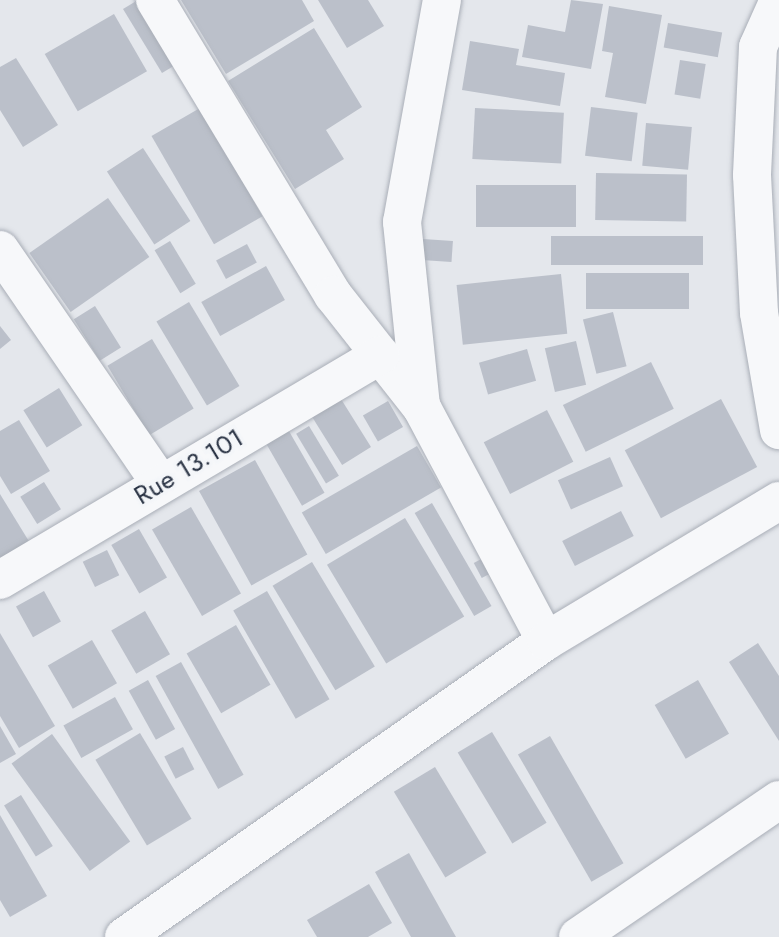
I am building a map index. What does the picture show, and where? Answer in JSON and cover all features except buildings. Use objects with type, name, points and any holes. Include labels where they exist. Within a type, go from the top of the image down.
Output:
[{"type":"street","points":[[155,0],[333,295],[422,408],[546,641]]},
{"type":"street","points":[[422,408],[407,316],[402,222],[442,0]]},
{"type":"street","points":[[779,0],[758,47],[752,175],[759,313],[779,430]]},
{"type":"street","points":[[0,250],[160,483]]},
{"type":"street","name":"Rue 13.101","points":[[0,580],[380,355]]},
{"type":"street","points":[[124,937],[546,641],[779,501]]},
{"type":"street","points":[[578,937],[779,800]]}]
